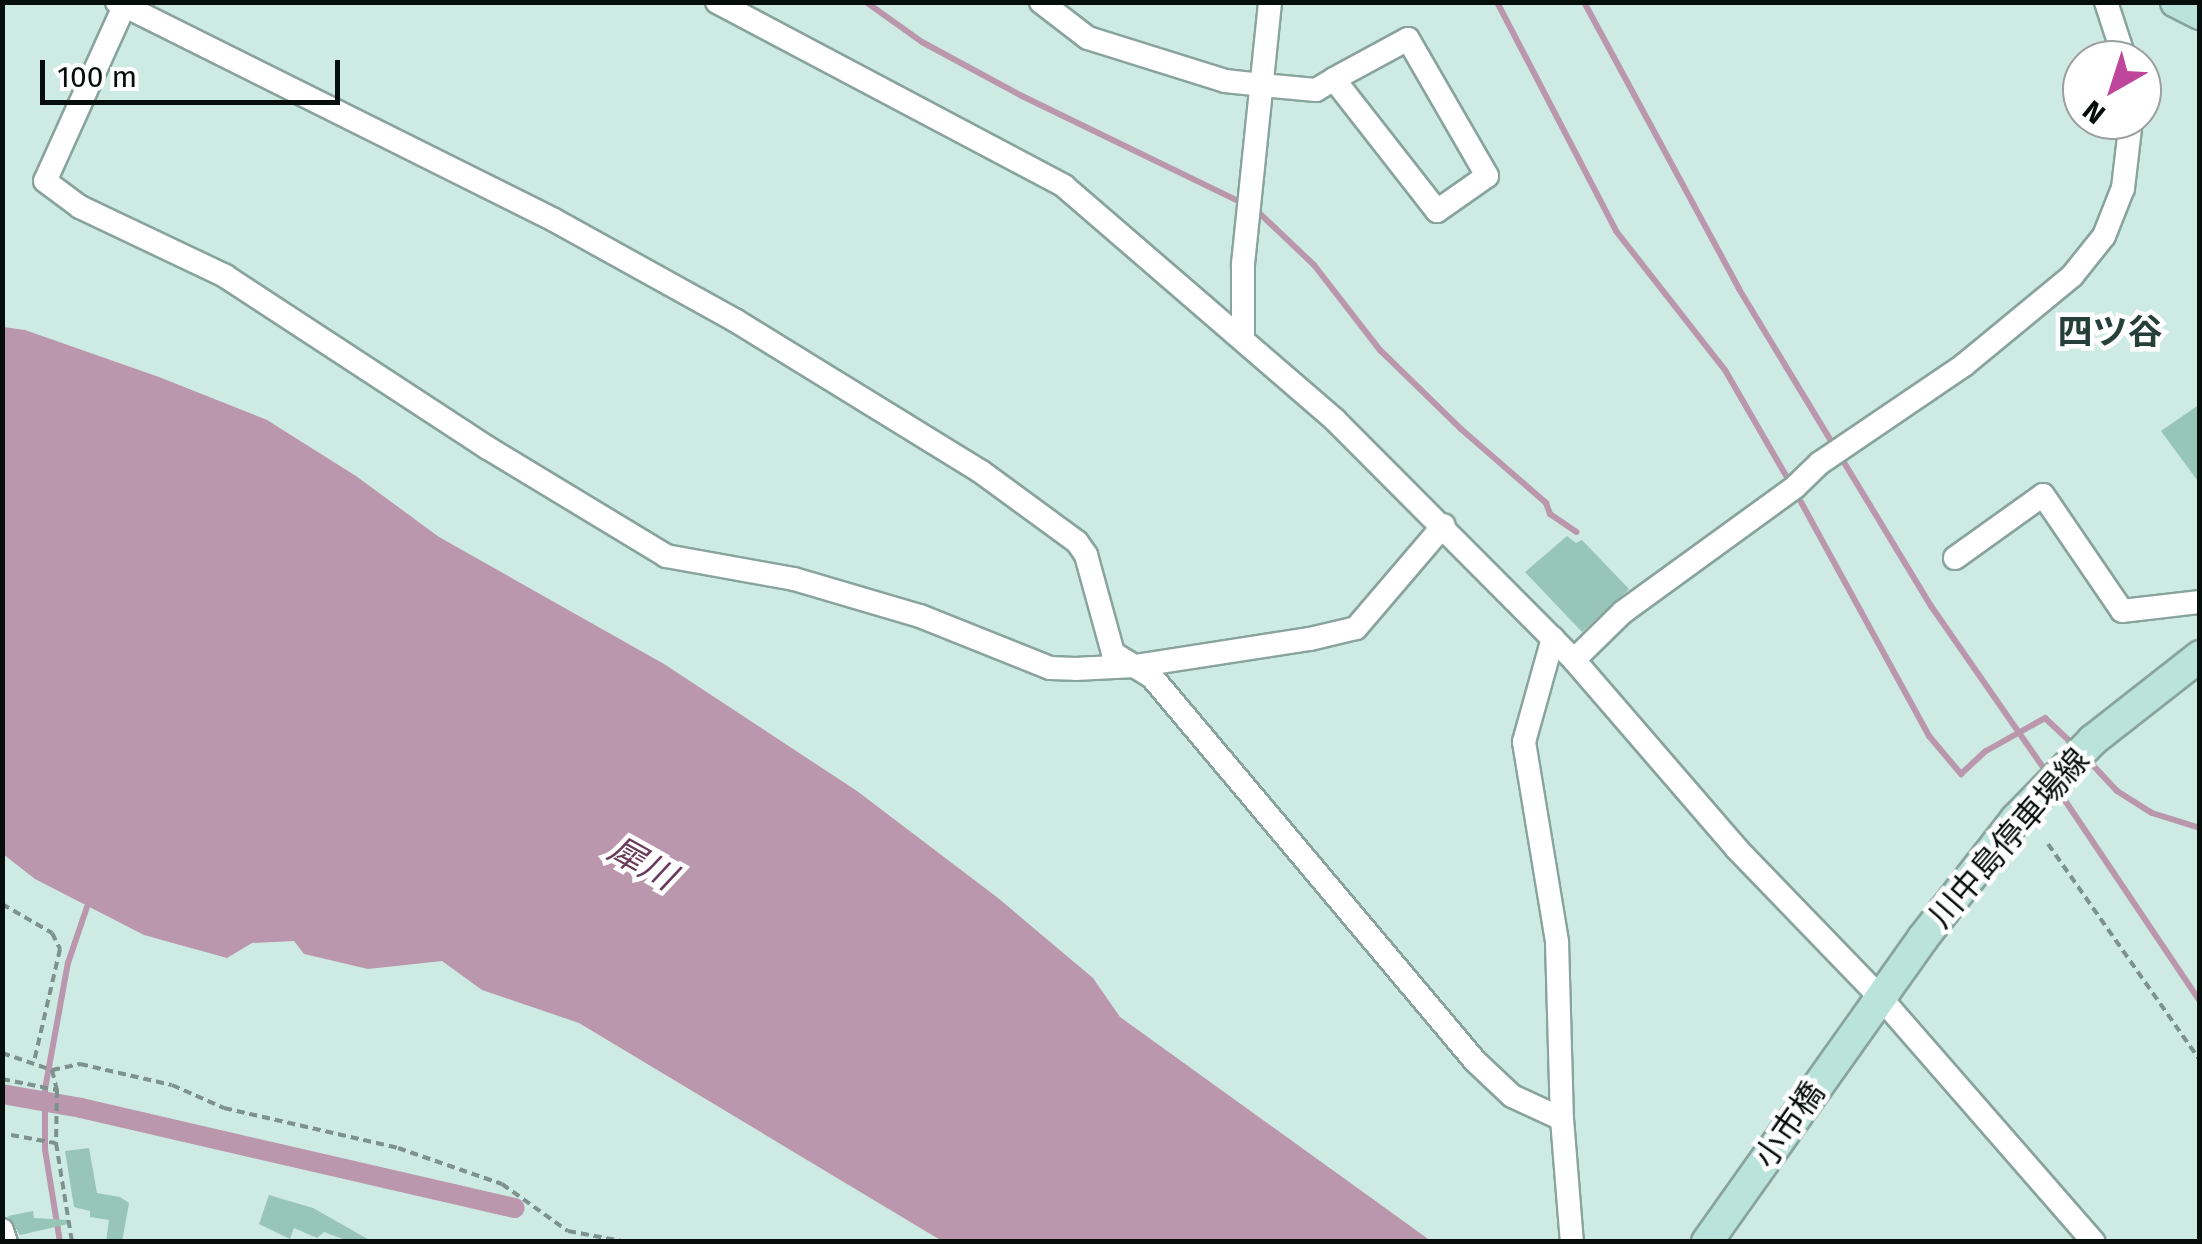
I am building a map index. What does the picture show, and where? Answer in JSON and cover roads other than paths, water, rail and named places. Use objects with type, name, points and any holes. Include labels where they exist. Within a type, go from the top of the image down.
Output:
[{"type":"main road","points":[[2176,2],[2200,14]]},
{"type":"main road","name":"川中島停車場線","points":[[1876,1002],[2016,820],[2093,740],[2200,656]]},
{"type":"main road","name":"小市橋","points":[[1707,1242],[1876,1002]]},
{"type":"street","points":[[718,2],[744,11],[1064,186],[1242,339],[1444,525],[1574,660],[1737,849],[2094,1242]]},
{"type":"street","points":[[1041,2],[1088,38],[1226,81],[1262,85],[1316,90],[1334,80],[1408,39],[1487,176],[1437,211],[1334,80]]},
{"type":"street","points":[[1242,339],[1248,216],[1270,2]]},
{"type":"street","points":[[2106,2],[2119,40]]},
{"type":"street","points":[[1444,525],[1356,628],[1310,639],[1134,666],[1050,668],[920,616],[794,579],[666,556],[488,448],[225,276],[80,207],[45,181],[122,4],[554,220],[815,366],[980,471],[1077,542],[1086,554],[1112,654],[1134,666],[1152,677],[1475,1061],[1512,1096],[1562,1119]]},
{"type":"street","points":[[1574,660],[1623,612],[1795,486],[1820,463],[2026,318],[2072,276],[2104,236],[2123,188],[2129,140]]},
{"type":"street","points":[[1955,558],[2042,496],[2122,612],[2200,602]]},
{"type":"street","points":[[1553,638],[1524,742],[1557,942],[1562,1119],[1572,1242]]},
{"type":"street","points":[[2,1230],[6,1242]]},
{"type":"water","name":"犀川","points":[[3,327],[25,330],[159,377],[267,420],[356,476],[439,537],[664,664],[857,791],[998,898],[1093,978],[1120,1017],[1431,1241],[942,1241],[579,1023],[482,990],[442,961],[368,969],[304,954],[294,941],[252,943],[227,958],[144,935],[35,879],[3,854]]},
{"type":"waterway","points":[[866,2],[922,42],[1022,96],[1244,204]]},
{"type":"waterway","points":[[1497,2],[1616,231],[1725,370],[1789,481]]},
{"type":"waterway","points":[[1584,2],[1739,289],[1931,606],[2049,776]]},
{"type":"waterway","points":[[1255,209],[1314,265],[1380,350],[1461,429],[1546,503],[1550,514],[1577,532]]},
{"type":"waterway","points":[[1801,502],[1929,736],[1961,774],[1986,751],[2045,718],[2076,747]]},
{"type":"waterway","points":[[2088,760],[2117,791],[2152,813],[2200,828]]},
{"type":"waterway","points":[[2058,790],[2200,1001]]},
{"type":"waterway","points":[[60,1242],[45,1149],[45,1089],[68,963],[87,907]]},
{"type":"waterway","points":[[2,1094],[81,1108],[515,1208]]},
{"type":"district","name":"四ツ谷","points":[[2110,332]]}]
